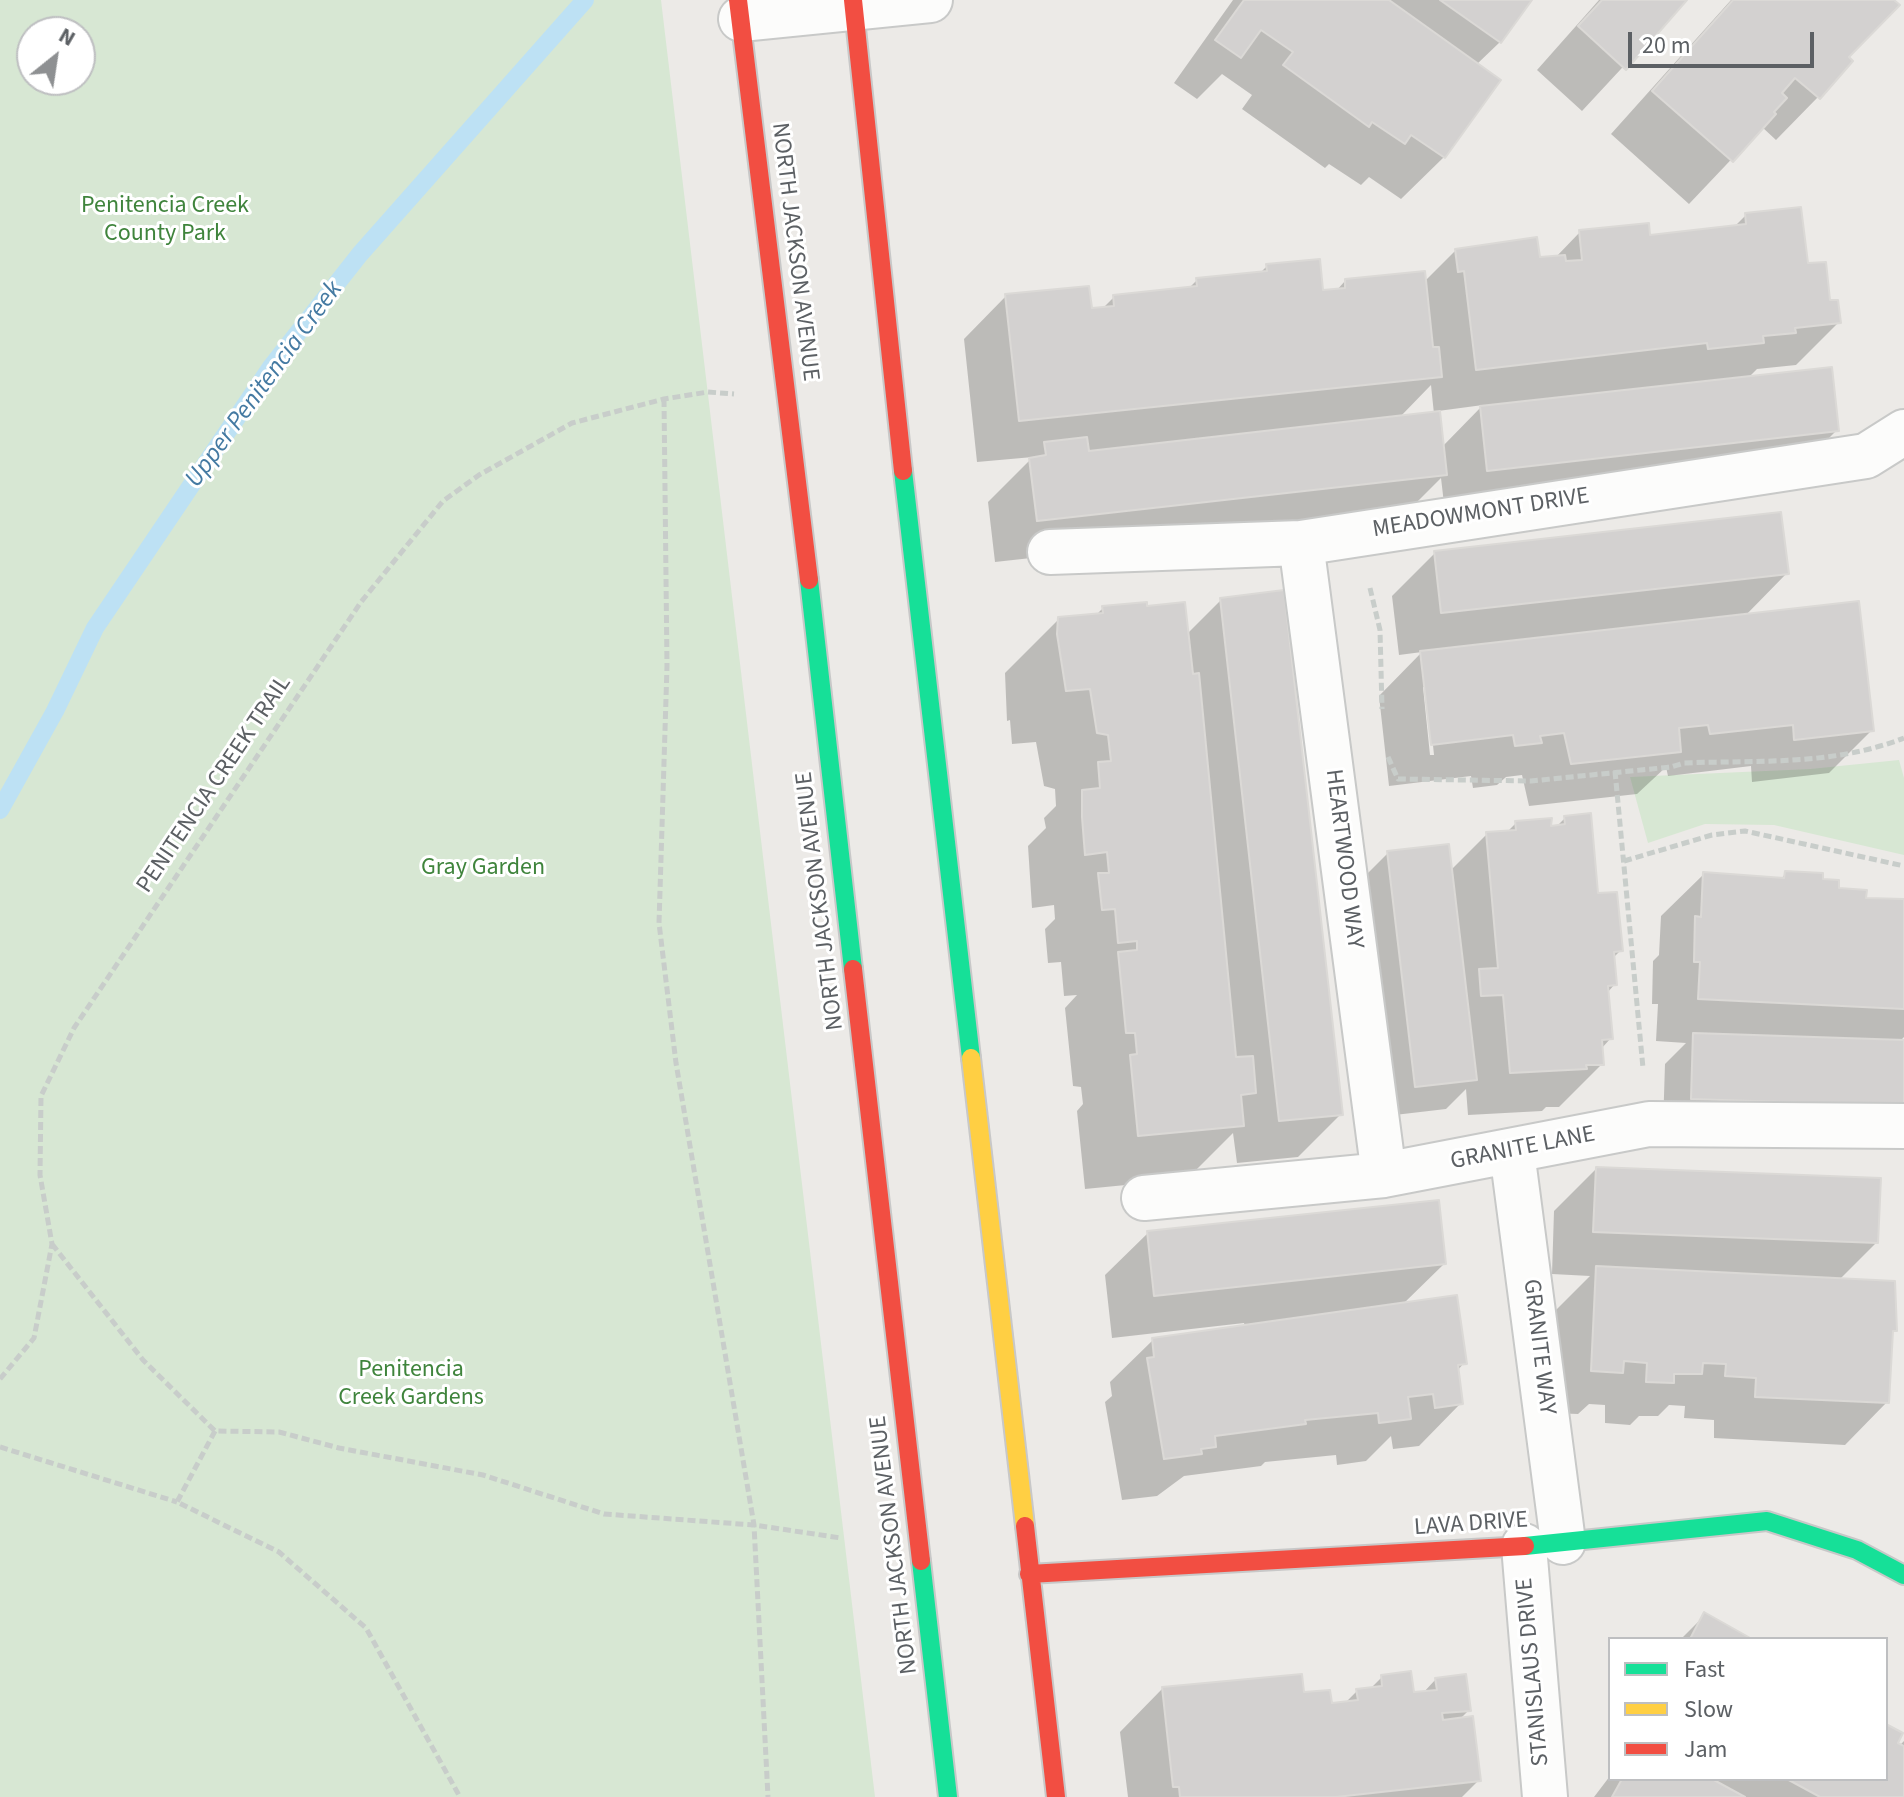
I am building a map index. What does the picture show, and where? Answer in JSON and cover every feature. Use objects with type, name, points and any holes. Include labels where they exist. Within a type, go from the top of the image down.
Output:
[{"type":"main road","points":[[854,4],[895,404],[1056,1797]]},
{"type":"main road","name":"NORTH JACKSON AVENUE","points":[[739,10],[788,397],[948,1797]]},
{"type":"main road","name":"LAVA DRIVE","points":[[1029,1574],[1543,1544],[1767,1521],[1857,1550],[1904,1575]]},
{"type":"street","points":[[739,10],[930,0]]},
{"type":"street","name":"MEADOWMONT DRIVE","points":[[1050,552],[1301,543],[1866,456],[1904,432]]},
{"type":"street","name":"HEARTWOOD WAY","points":[[1301,543],[1384,1175]]},
{"type":"street","name":"GRANITE LANE","points":[[1144,1198],[1384,1175],[1649,1124],[1904,1126]]},
{"type":"street","name":"GRANITE WAY","points":[[1512,1152],[1543,1544]]},
{"type":"street","name":"STANISLAUS DRIVE","points":[[1543,1544],[1545,1797]]},
{"type":"path","name":"PENITENCIA CREEK TRAIL","points":[[0,1379],[34,1338],[52,1244],[40,1175],[41,1096],[67,1041],[361,602],[443,501],[479,475],[572,423],[664,399],[708,392]]},
{"type":"path","points":[[664,399],[667,666],[659,923],[676,1063],[754,1525],[768,1797]]},
{"type":"path","points":[[1369,584],[1380,630],[1382,713]]},
{"type":"path","points":[[1387,755],[1398,779],[1517,781],[1573,779],[1684,763],[1766,764],[1847,756],[1904,738]]},
{"type":"path","points":[[1615,771],[1644,1069]]},
{"type":"path","points":[[1624,861],[1712,835],[1745,831],[1904,866]]},
{"type":"path","points":[[52,1244],[143,1360],[215,1431],[279,1432],[339,1448],[483,1475],[604,1514],[754,1525],[841,1538]]},
{"type":"path","points":[[177,1502],[215,1431]]},
{"type":"path","points":[[0,1447],[177,1502],[279,1552],[366,1628],[460,1797]]},
{"type":"green space","name":"Penitencia Creek Gardens","points":[[0,0],[661,0],[875,1797],[0,1797]]},
{"type":"green space","points":[[1899,760],[1904,778],[1904,855],[1774,825],[1705,824],[1648,843],[1630,777],[1810,769]]},
{"type":"building","points":[[1244,0],[1389,0],[1501,80],[1445,158],[1411,135],[1405,144],[1372,122],[1369,127],[1283,65],[1293,52],[1261,30],[1241,58],[1215,40]]},
{"type":"building","points":[[1440,0],[1532,0],[1501,43]]},
{"type":"building","points":[[1602,0],[1687,0],[1626,70],[1578,26]]},
{"type":"building","points":[[1733,0],[1894,0],[1900,5],[1849,57],[1853,61],[1820,99],[1795,78],[1782,93],[1787,98],[1774,112],[1776,114],[1733,162],[1652,91]]},
{"type":"building","points":[[1801,207],[1808,263],[1826,262],[1830,300],[1838,300],[1841,323],[1795,328],[1796,333],[1763,336],[1764,343],[1708,349],[1707,343],[1476,370],[1464,271],[1458,272],[1455,249],[1537,237],[1540,257],[1565,255],[1566,261],[1582,260],[1579,230],[1649,223],[1650,235],[1746,224],[1745,213]]},
{"type":"building","points":[[1320,259],[1323,290],[1345,288],[1345,279],[1425,271],[1433,347],[1439,347],[1442,377],[1019,421],[1005,294],[1089,286],[1092,308],[1114,306],[1113,295],[1197,286],[1196,278],[1267,271],[1266,264]]},
{"type":"building","points":[[1832,367],[1839,431],[1487,471],[1480,406]]},
{"type":"building","points":[[1440,411],[1447,475],[1037,521],[1029,458],[1046,455],[1044,442],[1087,437],[1089,451]]},
{"type":"building","points":[[1781,512],[1789,574],[1441,613],[1434,551]]},
{"type":"building","points":[[1284,590],[1343,1115],[1279,1121],[1220,598]]},
{"type":"building","points":[[1859,601],[1874,731],[1794,740],[1793,725],[1710,734],[1708,725],[1679,728],[1681,752],[1571,764],[1564,733],[1540,736],[1542,743],[1515,746],[1513,735],[1431,745],[1420,651]]},
{"type":"building","points":[[1147,602],[1147,606],[1185,602],[1193,674],[1199,673],[1236,1057],[1253,1056],[1256,1093],[1241,1095],[1244,1126],[1138,1136],[1130,1055],[1137,1054],[1135,1033],[1126,1033],[1118,952],[1137,950],[1137,941],[1118,943],[1115,909],[1102,910],[1098,873],[1109,873],[1107,852],[1085,855],[1082,817],[1082,790],[1100,788],[1098,762],[1111,761],[1108,735],[1097,733],[1090,689],[1066,691],[1057,634],[1058,617],[1103,613],[1102,606]]},
{"type":"building","points":[[1591,813],[1598,893],[1617,892],[1623,951],[1614,952],[1617,985],[1608,986],[1613,1039],[1602,1040],[1604,1065],[1586,1065],[1587,1069],[1510,1073],[1503,995],[1481,996],[1479,969],[1498,968],[1486,832],[1516,830],[1515,821],[1552,818],[1551,826],[1565,824],[1564,816]]},
{"type":"building","points":[[1449,844],[1477,1080],[1415,1087],[1387,851]]},
{"type":"building","points":[[1785,871],[1823,873],[1823,879],[1839,880],[1839,888],[1867,890],[1866,898],[1904,899],[1904,1009],[1698,999],[1700,962],[1694,962],[1695,916],[1701,917],[1703,872],[1784,878]]},
{"type":"building","points":[[1693,1033],[1904,1040],[1904,1106],[1691,1099]]},
{"type":"building","points":[[1596,1167],[1881,1178],[1878,1243],[1593,1232]]},
{"type":"building","points":[[1439,1200],[1446,1264],[1154,1296],[1147,1231]]},
{"type":"building","points":[[1596,1266],[1895,1281],[1897,1331],[1893,1331],[1889,1403],[1755,1397],[1756,1378],[1725,1376],[1726,1364],[1703,1363],[1702,1374],[1674,1374],[1674,1383],[1646,1382],[1647,1363],[1624,1361],[1623,1373],[1591,1371]]},
{"type":"building","points":[[1457,1295],[1467,1364],[1458,1365],[1463,1404],[1435,1408],[1433,1394],[1408,1397],[1411,1419],[1379,1423],[1378,1413],[1305,1420],[1306,1424],[1215,1436],[1216,1447],[1201,1449],[1202,1454],[1164,1459],[1147,1358],[1154,1357],[1152,1338]]},
{"type":"building","points":[[1704,1612],[1748,1637],[1691,1637]]},
{"type":"building","points":[[1411,1671],[1414,1692],[1437,1690],[1435,1678],[1466,1674],[1471,1711],[1442,1713],[1443,1720],[1473,1716],[1481,1781],[1336,1797],[1180,1797],[1179,1787],[1173,1787],[1162,1687],[1302,1674],[1304,1692],[1330,1690],[1332,1703],[1358,1700],[1356,1689],[1382,1686],[1381,1675]]},
{"type":"building","points":[[1888,1725],[1903,1733],[1898,1743],[1904,1746],[1904,1797],[1820,1797],[1791,1781],[1888,1781]]},
{"type":"building","points":[[1621,1781],[1716,1781],[1745,1797],[1612,1797]]},
{"type":"waterway","name":"Upper Penitencia Creek","points":[[0,810],[55,711],[95,628],[271,367],[360,254],[585,0]]},
{"type":"traffic: fast","points":[[903,471],[971,1058]]},
{"type":"traffic: fast","points":[[809,580],[853,969]]},
{"type":"traffic: fast","points":[[1525,1546],[1767,1521],[1857,1550],[1904,1575]]},
{"type":"traffic: fast","points":[[921,1561],[948,1797]]},
{"type":"traffic: slow","points":[[971,1058],[1025,1526]]},
{"type":"traffic: jam","points":[[738,0],[809,580]]},
{"type":"traffic: jam","points":[[853,0],[903,471]]},
{"type":"traffic: jam","points":[[853,969],[921,1561]]},
{"type":"traffic: jam","points":[[1025,1526],[1056,1797]]},
{"type":"traffic: jam","points":[[1029,1574],[1525,1546]]},
{"type":"park label","name":"Penitencia Creek County Park","points":[[165,221]]},
{"type":"park label","name":"Gray Garden","points":[[483,869]]}]
